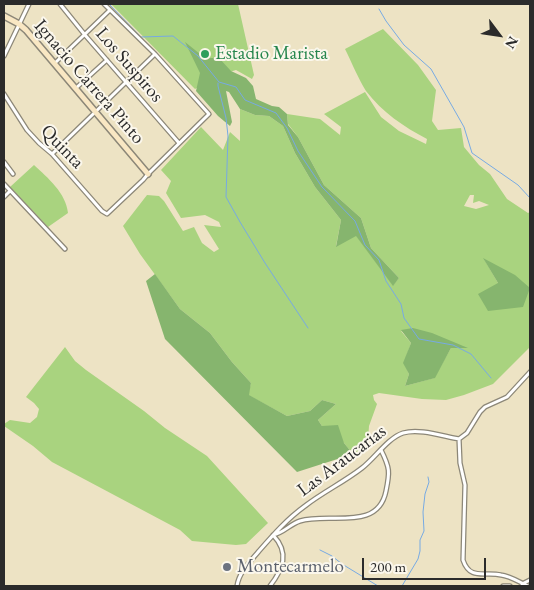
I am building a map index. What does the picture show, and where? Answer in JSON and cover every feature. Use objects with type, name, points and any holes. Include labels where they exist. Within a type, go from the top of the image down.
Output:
[{"type":"street","points":[[4,56],[29,4]]},
{"type":"street","name":"Los Suspiros","points":[[60,4],[179,143]]},
{"type":"street","points":[[104,4],[155,54],[209,114],[148,174]]},
{"type":"street","points":[[54,64],[110,10]]},
{"type":"street","name":"Ignacio Carrera Pinto","points":[[4,16],[26,30],[148,174]]},
{"type":"street","points":[[52,154],[155,54]]},
{"type":"street","points":[[76,89],[107,60]]},
{"type":"street","name":"Quinta","points":[[4,94],[27,130],[52,154],[107,214],[144,180],[148,174]]},
{"type":"street","points":[[4,103],[6,98]]},
{"type":"street","points":[[4,162],[13,174]]},
{"type":"street","points":[[4,184],[64,250]]},
{"type":"street","points":[[4,197],[10,191]]},
{"type":"street","points":[[528,586],[499,574],[472,573],[465,566],[463,560],[465,485],[460,463],[459,439],[467,433],[485,407],[507,397],[530,372]]},
{"type":"street","name":"Las Araucarias","points":[[236,586],[247,565],[286,521],[306,505],[361,468],[393,438],[400,434],[418,431],[459,439]]},
{"type":"street","points":[[273,535],[280,534],[299,521],[317,518],[354,518],[377,510],[382,505],[386,494],[390,474],[381,450]]},
{"type":"street","points":[[270,586],[281,570],[283,555],[283,549],[279,541],[273,535]]},
{"type":"street","points":[[522,584],[530,580]]},
{"type":"street","points":[[503,586],[510,586]]},
{"type":"green space","name":"Estadio Marista","points":[[111,4],[238,4],[254,75],[252,79],[236,70],[223,74],[195,89]]},
{"type":"green space","points":[[383,29],[418,65],[436,90],[432,121],[438,130],[461,128],[464,147],[479,165],[490,174],[507,199],[528,213],[530,212],[530,347],[493,384],[464,395],[446,400],[379,393],[373,395],[377,404],[369,426],[366,446],[353,454],[344,443],[322,426],[318,420],[336,404],[322,400],[310,411],[287,416],[248,395],[251,383],[210,333],[180,309],[140,254],[123,226],[147,195],[159,196],[183,231],[194,227],[202,243],[214,252],[219,249],[204,225],[221,227],[219,222],[205,215],[181,218],[166,193],[171,181],[161,170],[201,127],[223,150],[230,132],[240,141],[240,109],[255,115],[269,116],[283,126],[295,153],[315,187],[341,220],[336,246],[356,235],[393,285],[399,278],[371,248],[361,218],[324,185],[298,137],[288,124],[287,114],[320,119],[340,135],[341,127],[324,114],[365,92],[381,117],[399,131],[426,144],[427,139],[394,118],[372,99],[363,87],[345,49]],"holes":[[[470,195],[474,195],[473,203],[479,201],[489,205],[476,209],[464,206]],[[484,259],[523,307],[498,283]],[[401,331],[466,348],[451,348],[434,378],[405,386],[409,374],[404,363],[411,343]]]},
{"type":"green space","points":[[185,42],[205,58],[219,58],[231,71],[246,78],[253,86],[256,99],[279,107],[287,114],[288,125],[298,137],[324,185],[361,218],[371,248],[399,278],[393,286],[356,236],[336,247],[341,220],[315,187],[295,153],[283,126],[269,116],[255,115],[240,109],[229,92],[226,91],[232,122],[230,126],[218,116],[196,91],[200,73]]},
{"type":"green space","points":[[34,165],[60,192],[67,206],[68,213],[48,227],[10,187]]},
{"type":"green space","points":[[483,258],[515,275],[530,288],[523,307],[488,311],[478,294],[498,283]]},
{"type":"green space","points":[[155,274],[180,309],[210,333],[251,383],[249,395],[287,416],[310,411],[322,400],[336,404],[318,420],[322,426],[338,425],[344,443],[353,454],[297,472],[165,339],[146,281]]},
{"type":"green space","points":[[413,328],[432,333],[468,348],[451,348],[435,378],[405,386],[409,374],[403,363],[411,343],[401,330]]},
{"type":"green space","points":[[65,347],[75,361],[86,370],[165,428],[207,456],[268,523],[246,544],[236,545],[192,541],[180,530],[52,462],[4,426],[10,420],[30,423],[37,417],[39,409],[26,397]]},
{"type":"waterway","points":[[109,4],[141,37],[173,36],[198,56],[219,82],[236,87],[245,100],[276,113],[322,187],[355,221],[365,245],[379,260],[386,281],[401,304],[404,318],[419,339],[453,345],[471,354],[491,378]]},
{"type":"waterway","points":[[379,9],[404,45],[431,69],[464,127],[472,153],[518,185],[530,198]]},
{"type":"waterway","points":[[218,83],[228,136],[226,197],[265,263],[308,328]]},
{"type":"waterway","points":[[402,586],[418,559],[420,551],[420,540],[424,531],[423,512],[425,494],[429,482],[428,477]]},
{"type":"waterway","points":[[320,550],[378,586]]},
{"type":"place","name":"Estadio Marista","points":[[205,54]]},
{"type":"place","name":"Montecarmelo","points":[[227,567]]}]
